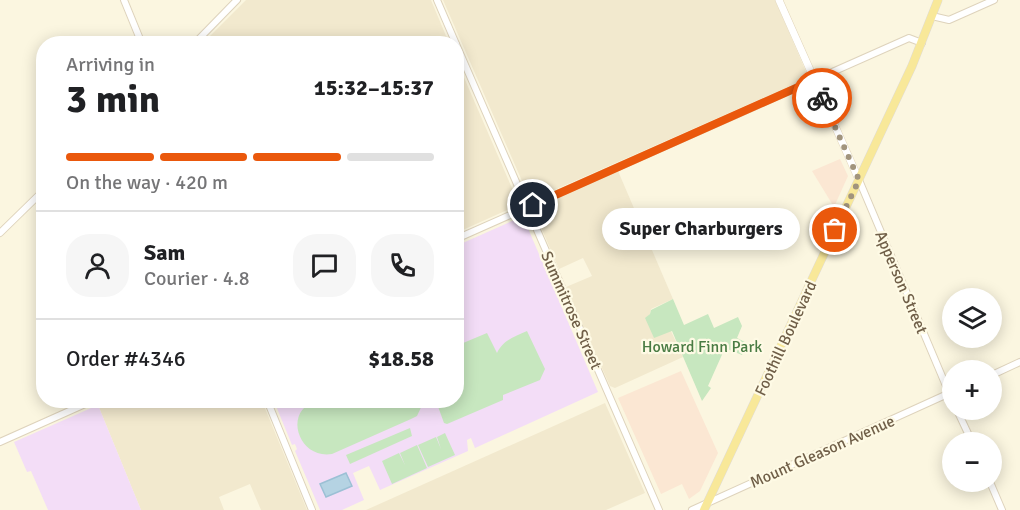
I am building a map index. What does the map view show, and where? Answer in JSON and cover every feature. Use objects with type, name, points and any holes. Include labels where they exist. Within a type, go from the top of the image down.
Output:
[{"type":"main road","name":"Apperson Street","points":[[779,0],[859,180]]},
{"type":"main road","name":"Foothill Boulevard","points":[[705,507],[922,43],[938,0]]},
{"type":"street","points":[[124,0],[139,36]]},
{"type":"street","points":[[202,36],[237,0]]},
{"type":"street","name":"Summitrose Street","points":[[437,0],[453,36]]},
{"type":"street","points":[[932,16],[949,20],[994,0]]},
{"type":"street","points":[[464,235],[909,38],[922,43]]},
{"type":"street","name":"Summitrose Street","points":[[464,62],[659,510]]},
{"type":"street","name":"Apperson Street","points":[[859,180],[942,372]]},
{"type":"street","points":[[0,233],[36,198]]},
{"type":"street","points":[[1002,370],[1020,362]]},
{"type":"street","name":"Mount Gleason Avenue","points":[[692,510],[705,507],[942,400]]},
{"type":"street","points":[[0,442],[76,408]]},
{"type":"street","points":[[270,408],[312,510]]},
{"type":"street","points":[[994,492],[1002,510]]},
{"type":"shaded area","points":[[246,0],[431,0],[446,36],[210,36]]},
{"type":"shaded area","points":[[443,0],[775,0],[807,74],[806,79],[534,199],[529,197],[464,48],[464,36],[459,36]]},
{"type":"shaded area","points":[[464,77],[518,202],[516,206],[464,229]]},
{"type":"shaded area","points":[[840,159],[848,176],[834,207],[812,171]]},
{"type":"shaded area","points":[[618,171],[673,299],[651,309],[645,319],[671,331],[683,357],[615,388],[610,386],[566,287],[592,276],[583,258],[559,269],[534,209]]},
{"type":"shaded area","points":[[521,217],[524,219],[598,392],[475,448],[471,438],[467,440],[468,451],[380,490],[369,466],[353,473],[364,500],[342,510],[320,510],[295,451],[297,449],[295,444],[292,445],[277,408],[464,408],[464,242]]},
{"type":"shaded area","points":[[681,371],[718,453],[700,491],[689,499],[682,484],[661,494],[618,398]]},
{"type":"shaded area","points":[[605,403],[645,493],[606,510],[366,510]]},
{"type":"shaded area","points":[[91,408],[99,408],[141,510],[48,510],[31,471],[27,472],[14,442]]},
{"type":"shaded area","points":[[99,408],[265,408],[307,510],[261,510],[250,484],[219,497],[224,510],[141,510]]},
{"type":"green space","name":"Howard Finn Park","points":[[673,299],[684,325],[708,314],[714,328],[738,317],[742,326],[737,338],[747,343],[742,355],[725,348],[708,386],[711,388],[702,401],[672,331],[654,338],[645,318],[651,310]]},
{"type":"green space","points":[[527,331],[545,369],[540,380],[503,395],[503,400],[447,424],[444,423],[439,408],[464,408],[464,343],[487,333],[497,353],[513,337]]},
{"type":"green space","points":[[304,408],[421,408],[417,416],[332,454],[322,454],[306,446],[298,430],[300,414]]},
{"type":"green space","points":[[410,428],[412,436],[350,464],[346,455]]},
{"type":"green space","points":[[445,433],[455,455],[428,467],[418,445],[436,437],[441,449],[437,437]]},
{"type":"green space","points":[[417,445],[427,468],[392,484],[382,461],[399,453],[405,465],[400,453]]},
{"type":"water","points":[[346,473],[352,486],[326,497],[320,484]]},
{"type":"way so far","points":[[822,98],[859,180],[835,230]]},
{"type":"place","name":"Super Charburgers","points":[[835,230]]},
{"type":"route","points":[[533,205],[814,80],[822,98]]}]
